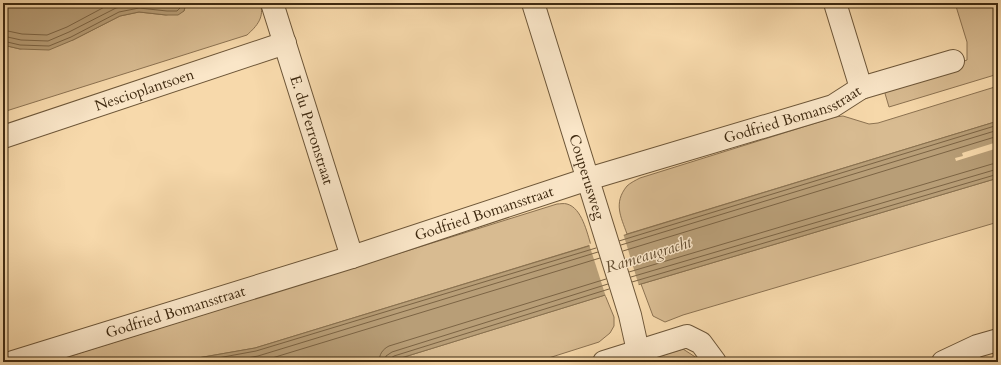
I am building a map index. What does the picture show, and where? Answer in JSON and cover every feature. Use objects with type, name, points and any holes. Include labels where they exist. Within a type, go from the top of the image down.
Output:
[{"type":"street","name":"E. du Perronstraat","points":[[272,3],[352,257]]},
{"type":"street","name":"Couperusweg","points":[[533,3],[630,314],[638,351]]},
{"type":"street","points":[[835,3],[861,88]]},
{"type":"street","name":"Nescioplantsoen","points":[[3,137],[285,43]]},
{"type":"street","name":"Godfried Bomansstraat","points":[[13,362],[352,257],[588,179],[833,106],[861,88],[953,61]]},
{"type":"street","points":[[604,362],[687,336],[701,343],[715,362]]},
{"type":"street","points":[[943,362],[978,346],[998,340]]},
{"type":"shaded area","points":[[186,3],[260,3],[261,17],[257,25],[247,35],[3,112],[3,45],[20,49],[73,40],[120,16],[139,12],[166,15],[184,11]]},
{"type":"shaded area","points":[[955,3],[998,3],[998,74],[889,107],[884,90],[967,60],[967,42]]},
{"type":"shaded area","points":[[998,86],[998,121],[627,234],[622,222],[619,204],[620,198],[627,186],[640,178],[835,117],[843,116],[869,124],[878,123]]},
{"type":"shaded area","points":[[998,178],[998,222],[683,315],[665,322],[653,316],[641,284]]},
{"type":"shaded area","points":[[557,204],[567,204],[577,210],[586,228],[591,245],[255,348],[192,359],[123,362],[51,362]]},
{"type":"shaded area","points":[[605,295],[614,317],[614,326],[610,333],[599,342],[536,362],[388,362]]},
{"type":"shaded area","points":[[683,349],[701,362],[655,362],[654,358]]},
{"type":"water","points":[[186,3],[184,11],[178,15],[139,12],[120,16],[73,40],[49,50],[20,49],[3,45],[3,4]]},
{"type":"water","name":"Rameaugracht","points":[[998,121],[998,178],[641,284],[388,362],[123,362],[192,359],[255,348]]},
{"type":"pier","points":[[994,143],[995,146],[998,145],[998,148],[956,161],[955,158],[963,156],[962,153]]},
{"type":"pier","points":[[623,233],[639,286],[606,297],[589,244]]}]
